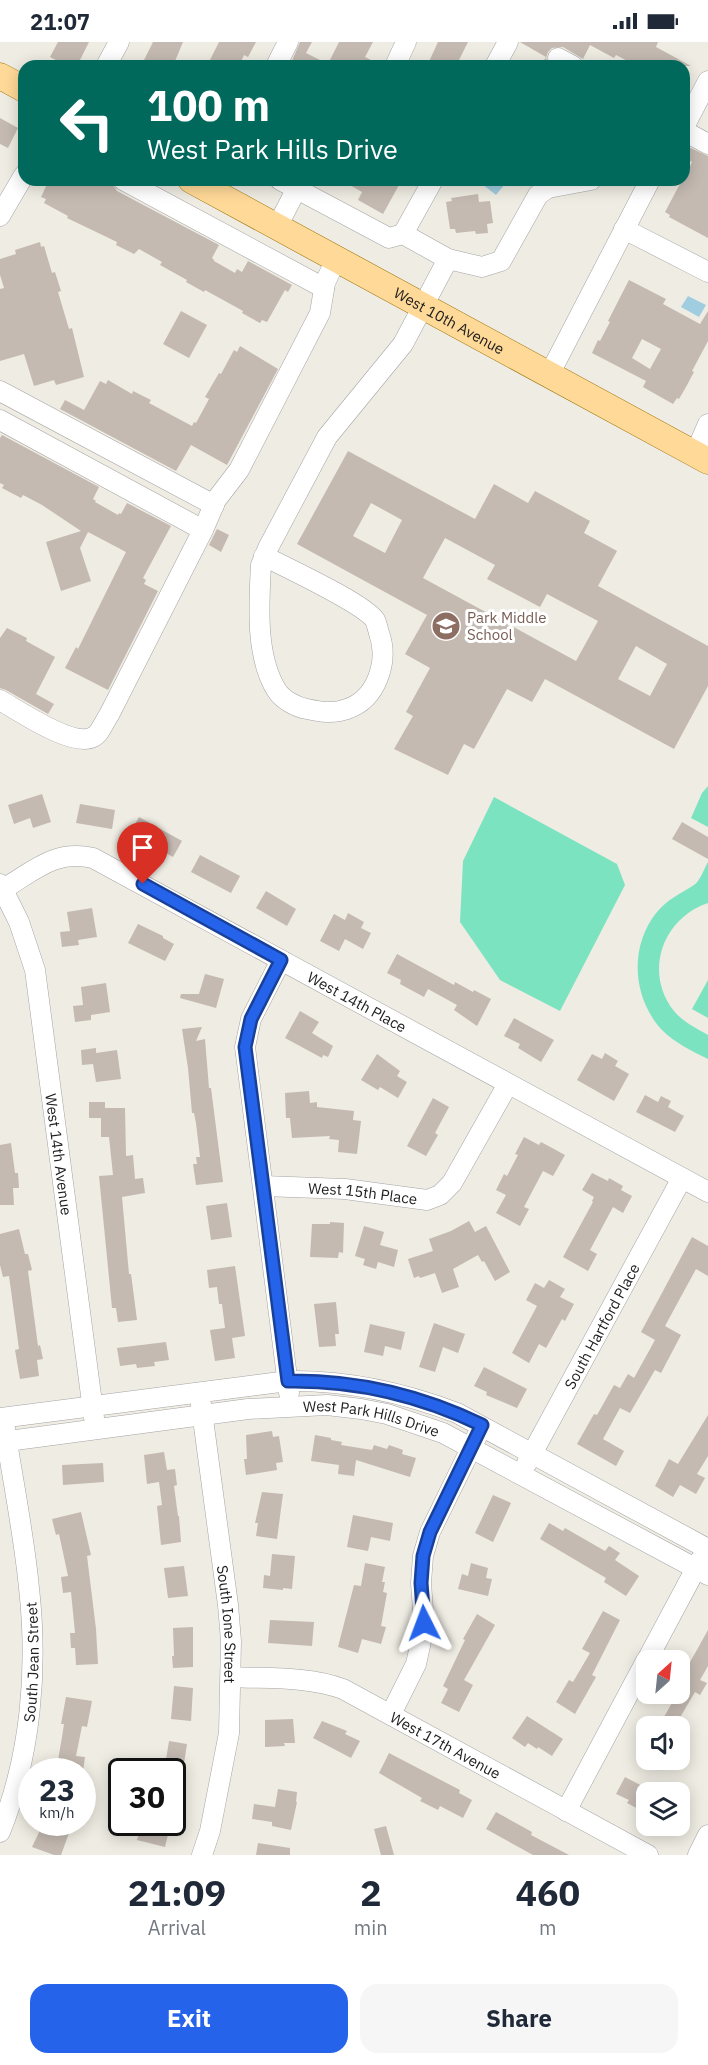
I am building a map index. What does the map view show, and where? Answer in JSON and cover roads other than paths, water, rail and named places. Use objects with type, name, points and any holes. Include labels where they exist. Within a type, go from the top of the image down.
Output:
[{"type":"main road","points":[[0,76],[18,86]]},
{"type":"main road","name":"West 10th Avenue","points":[[202,186],[702,458]]},
{"type":"street","points":[[109,60],[118,42]]},
{"type":"street","points":[[279,60],[288,42]]},
{"type":"street","points":[[398,60],[406,42]]},
{"type":"street","points":[[498,60],[508,42]]},
{"type":"street","points":[[690,117],[708,81]]},
{"type":"street","points":[[690,133],[708,144]]},
{"type":"street","points":[[0,216],[18,185]]},
{"type":"street","points":[[134,186],[324,288]]},
{"type":"street","points":[[277,227],[288,186]]},
{"type":"street","points":[[290,186],[389,238],[403,234],[430,186]]},
{"type":"street","points":[[403,234],[448,260],[482,267],[501,261],[538,195],[548,188],[559,186]]},
{"type":"street","points":[[549,375],[647,186]]},
{"type":"street","points":[[624,229],[708,272]]},
{"type":"street","points":[[0,700],[68,738],[83,741],[95,736],[109,715],[214,505],[239,470],[301,352],[320,313],[324,288],[336,259]]},
{"type":"street","points":[[264,556],[355,604],[375,620],[384,645],[382,669],[371,693],[349,709],[328,714],[297,708],[277,692],[267,669],[259,626],[261,565],[264,556],[327,437],[403,344],[448,260]]},
{"type":"street","points":[[0,391],[214,505]]},
{"type":"street","points":[[0,420],[203,530]]},
{"type":"street","points":[[702,458],[708,424]]},
{"type":"street","name":"West 14th Place","points":[[1,887],[61,856],[93,858],[708,1192]]},
{"type":"street","name":"West 14th Avenue","points":[[1,887],[19,922],[34,970],[96,1430]]},
{"type":"street","points":[[281,960],[251,1019],[245,1047],[291,1405]]},
{"type":"street","name":"West 15th Place","points":[[263,1186],[345,1189],[420,1200],[435,1198],[453,1184],[508,1084]]},
{"type":"street","name":"South Hartford Place","points":[[522,1474],[682,1178]]},
{"type":"street","name":"West Park Hills Drive","points":[[2,1418],[288,1381],[345,1383],[399,1393],[458,1413],[708,1548]]},
{"type":"street","name":"South Ione Street","points":[[199,1392],[231,1641],[229,1733],[210,1831],[202,1855]]},
{"type":"street","name":"West Park Hills Drive","points":[[4,1442],[291,1405],[327,1405],[387,1414],[443,1433],[471,1447],[702,1572]]},
{"type":"street","name":"South Jean Street","points":[[0,1832],[17,1781],[26,1738],[33,1664],[29,1588],[2,1418]]},
{"type":"street","points":[[391,1714],[416,1664],[420,1646],[424,1623],[421,1583],[423,1556],[430,1532],[482,1425]]},
{"type":"street","points":[[654,1650],[702,1572],[708,1548]]},
{"type":"street","name":"West 17th Avenue","points":[[231,1677],[327,1683],[344,1689],[648,1855]]},
{"type":"street","points":[[566,1811],[636,1681]]},
{"type":"street","points":[[698,1855],[708,1835]]},
{"type":"water","points":[[485,186],[503,186],[496,195]]},
{"type":"water","points":[[688,296],[706,305],[699,317],[681,307]]},
{"type":"place","name":"Park Middle School","points":[[446,626]]}]
